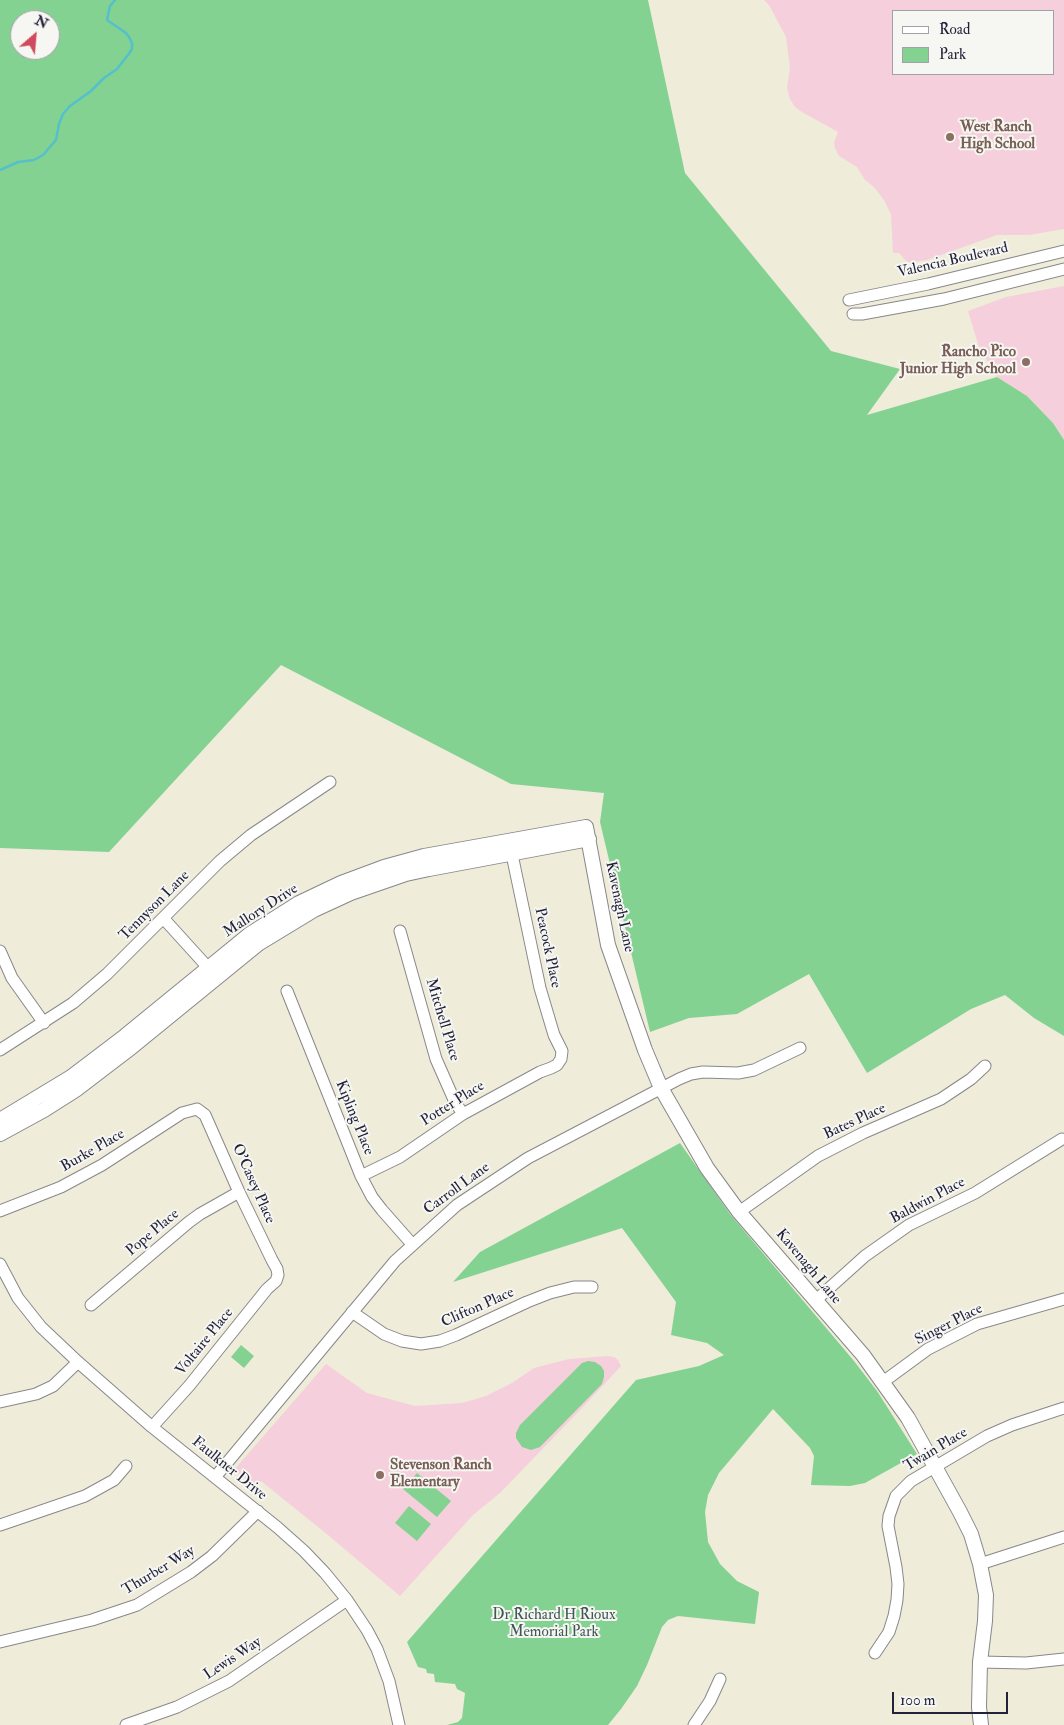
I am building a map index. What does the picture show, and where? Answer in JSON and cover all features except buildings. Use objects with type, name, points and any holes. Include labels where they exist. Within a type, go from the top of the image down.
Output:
[{"type":"main road","name":"Mallory Drive","points":[[0,1120],[13,1114],[85,1067],[213,972],[258,929],[299,903],[341,883],[384,867],[424,856],[510,847],[588,833]]},
{"type":"main road","name":"Kavenagh Lane","points":[[588,833],[608,945],[645,1050],[661,1088],[707,1168],[739,1212],[883,1382],[908,1418],[967,1527],[980,1564],[986,1595],[980,1662],[979,1707],[981,1725]]},
{"type":"main road","points":[[0,1134],[77,1089],[128,1050],[213,972]]},
{"type":"street","name":"Valencia Boulevard","points":[[849,300],[928,284],[1064,250]]},
{"type":"street","points":[[853,314],[944,299],[1064,269]]},
{"type":"street","name":"Tennyson Lane","points":[[0,1050],[73,1003],[164,919],[220,861],[251,835],[330,782]]},
{"type":"street","name":"Peacock Place","points":[[510,847],[540,988],[554,1035],[562,1051],[561,1059]]},
{"type":"street","points":[[164,919],[213,972]]},
{"type":"street","name":"Mitchell Place","points":[[400,931],[436,1059],[455,1102],[463,1114]]},
{"type":"street","points":[[0,951],[12,978],[44,1023]]},
{"type":"street","name":"Kipling Place","points":[[288,991],[361,1176],[372,1197],[412,1244]]},
{"type":"street","name":"Carroll Lane","points":[[216,1476],[395,1261],[457,1205],[528,1158],[691,1074],[703,1072],[738,1073],[754,1070],[800,1048]]},
{"type":"street","name":"Potter Place","points":[[361,1176],[400,1157],[463,1114],[540,1072],[551,1068],[561,1059]]},
{"type":"street","name":"Bates Place","points":[[739,1212],[818,1156],[863,1133],[942,1100],[971,1079],[985,1066]]},
{"type":"street","name":"O'Casey Place","points":[[197,1109],[205,1115],[210,1125],[239,1192],[277,1269],[278,1275]]},
{"type":"street","name":"Burke Place","points":[[0,1211],[61,1187],[102,1165],[182,1113],[197,1109]]},
{"type":"street","name":"Baldwin Place","points":[[815,1301],[865,1256],[909,1225],[975,1193],[1062,1139]]},
{"type":"street","name":"Pope Place","points":[[91,1305],[189,1222],[239,1192]]},
{"type":"street","name":"Faulkner Drive","points":[[0,1264],[27,1312],[78,1362],[152,1427],[216,1476],[304,1551],[325,1573],[347,1600],[377,1649],[388,1681],[399,1725]]},
{"type":"street","name":"Voltaire Place","points":[[152,1427],[189,1386],[267,1289],[276,1281],[278,1275]]},
{"type":"street","name":"Clifton Place","points":[[352,1312],[384,1334],[402,1341],[421,1344],[456,1336],[550,1293],[574,1287],[592,1287]]},
{"type":"street","name":"Singer Place","points":[[883,1382],[928,1349],[976,1324],[1064,1299]]},
{"type":"street","points":[[0,1402],[36,1394],[53,1386],[78,1362]]},
{"type":"street","name":"Twain Place","points":[[875,1653],[889,1632],[897,1600],[896,1567],[888,1526],[891,1506],[896,1496],[907,1485],[995,1432],[1064,1408]]},
{"type":"street","points":[[0,1525],[85,1496],[114,1480],[126,1466]]},
{"type":"street","name":"Thurber Way","points":[[0,1642],[92,1620],[137,1605],[191,1572],[212,1556],[258,1512]]},
{"type":"street","points":[[980,1564],[1064,1537]]},
{"type":"street","name":"Lewis Way","points":[[126,1725],[177,1707],[229,1681],[347,1600]]},
{"type":"street","points":[[980,1662],[1026,1663],[1064,1659]]},
{"type":"street","points":[[694,1725],[710,1701],[720,1679]]},
{"type":"shaded area","name":"West Ranch High School","points":[[764,0],[1064,0],[1064,229],[1029,235],[997,235],[927,260],[908,263],[899,253],[893,253],[891,214],[884,200],[874,187],[865,180],[857,167],[839,156],[834,143],[838,132],[802,112],[795,107],[790,99],[787,88],[790,68],[786,37],[769,5]]},
{"type":"shaded area","name":"Rancho Pico Junior High School","points":[[1064,286],[1064,440],[1053,423],[1027,396],[997,377],[979,347],[968,311],[1006,297]]},
{"type":"shaded area","name":"Stevenson Ranch Elementary","points":[[608,1356],[618,1360],[621,1366],[500,1493],[473,1515],[400,1596],[261,1481],[255,1486],[234,1470],[326,1364],[367,1393],[415,1406],[462,1403],[486,1396],[512,1383],[534,1368],[569,1359]]},
{"type":"green space","points":[[0,0],[648,0],[685,173],[831,351],[900,369],[867,415],[997,377],[1027,396],[1053,423],[1064,440],[1064,1036],[1034,1018],[1005,995],[971,1009],[867,1073],[809,974],[737,1014],[689,1018],[650,1032],[600,822],[604,793],[511,784],[281,665],[109,852],[0,848]]},
{"type":"green space","name":"Dr Richard H Rioux Memorial Park","points":[[680,1143],[730,1214],[877,1391],[917,1454],[865,1483],[850,1486],[811,1485],[814,1456],[810,1448],[773,1409],[719,1473],[708,1495],[705,1512],[708,1542],[720,1564],[737,1581],[759,1592],[755,1624],[678,1616],[668,1620],[662,1627],[637,1686],[608,1725],[447,1725],[458,1722],[462,1718],[465,1693],[457,1689],[455,1684],[435,1682],[434,1674],[427,1673],[426,1669],[418,1667],[407,1642],[636,1380],[699,1366],[724,1355],[707,1343],[671,1335],[676,1302],[622,1228],[453,1282],[480,1252]]},
{"type":"green space","points":[[241,1345],[254,1356],[244,1368],[231,1357]]},
{"type":"green space","points":[[588,1361],[595,1362],[601,1366],[604,1371],[602,1384],[540,1447],[531,1450],[522,1447],[516,1438],[520,1425],[582,1363]]},
{"type":"green space","points":[[417,1473],[451,1501],[437,1517],[403,1489]]},
{"type":"green space","points":[[409,1506],[431,1524],[417,1541],[395,1523]]},
{"type":"waterway","points":[[0,170],[18,162],[34,160],[43,155],[56,140],[63,114],[70,106],[117,69],[128,55],[132,49],[129,37],[107,20],[110,6],[115,0]]},
{"type":"place","name":"West Ranch High School","points":[[950,137]]},
{"type":"place","name":"Rancho Pico Junior High School","points":[[1026,362]]},
{"type":"place","name":"Stevenson Ranch Elementary","points":[[380,1475]]}]
